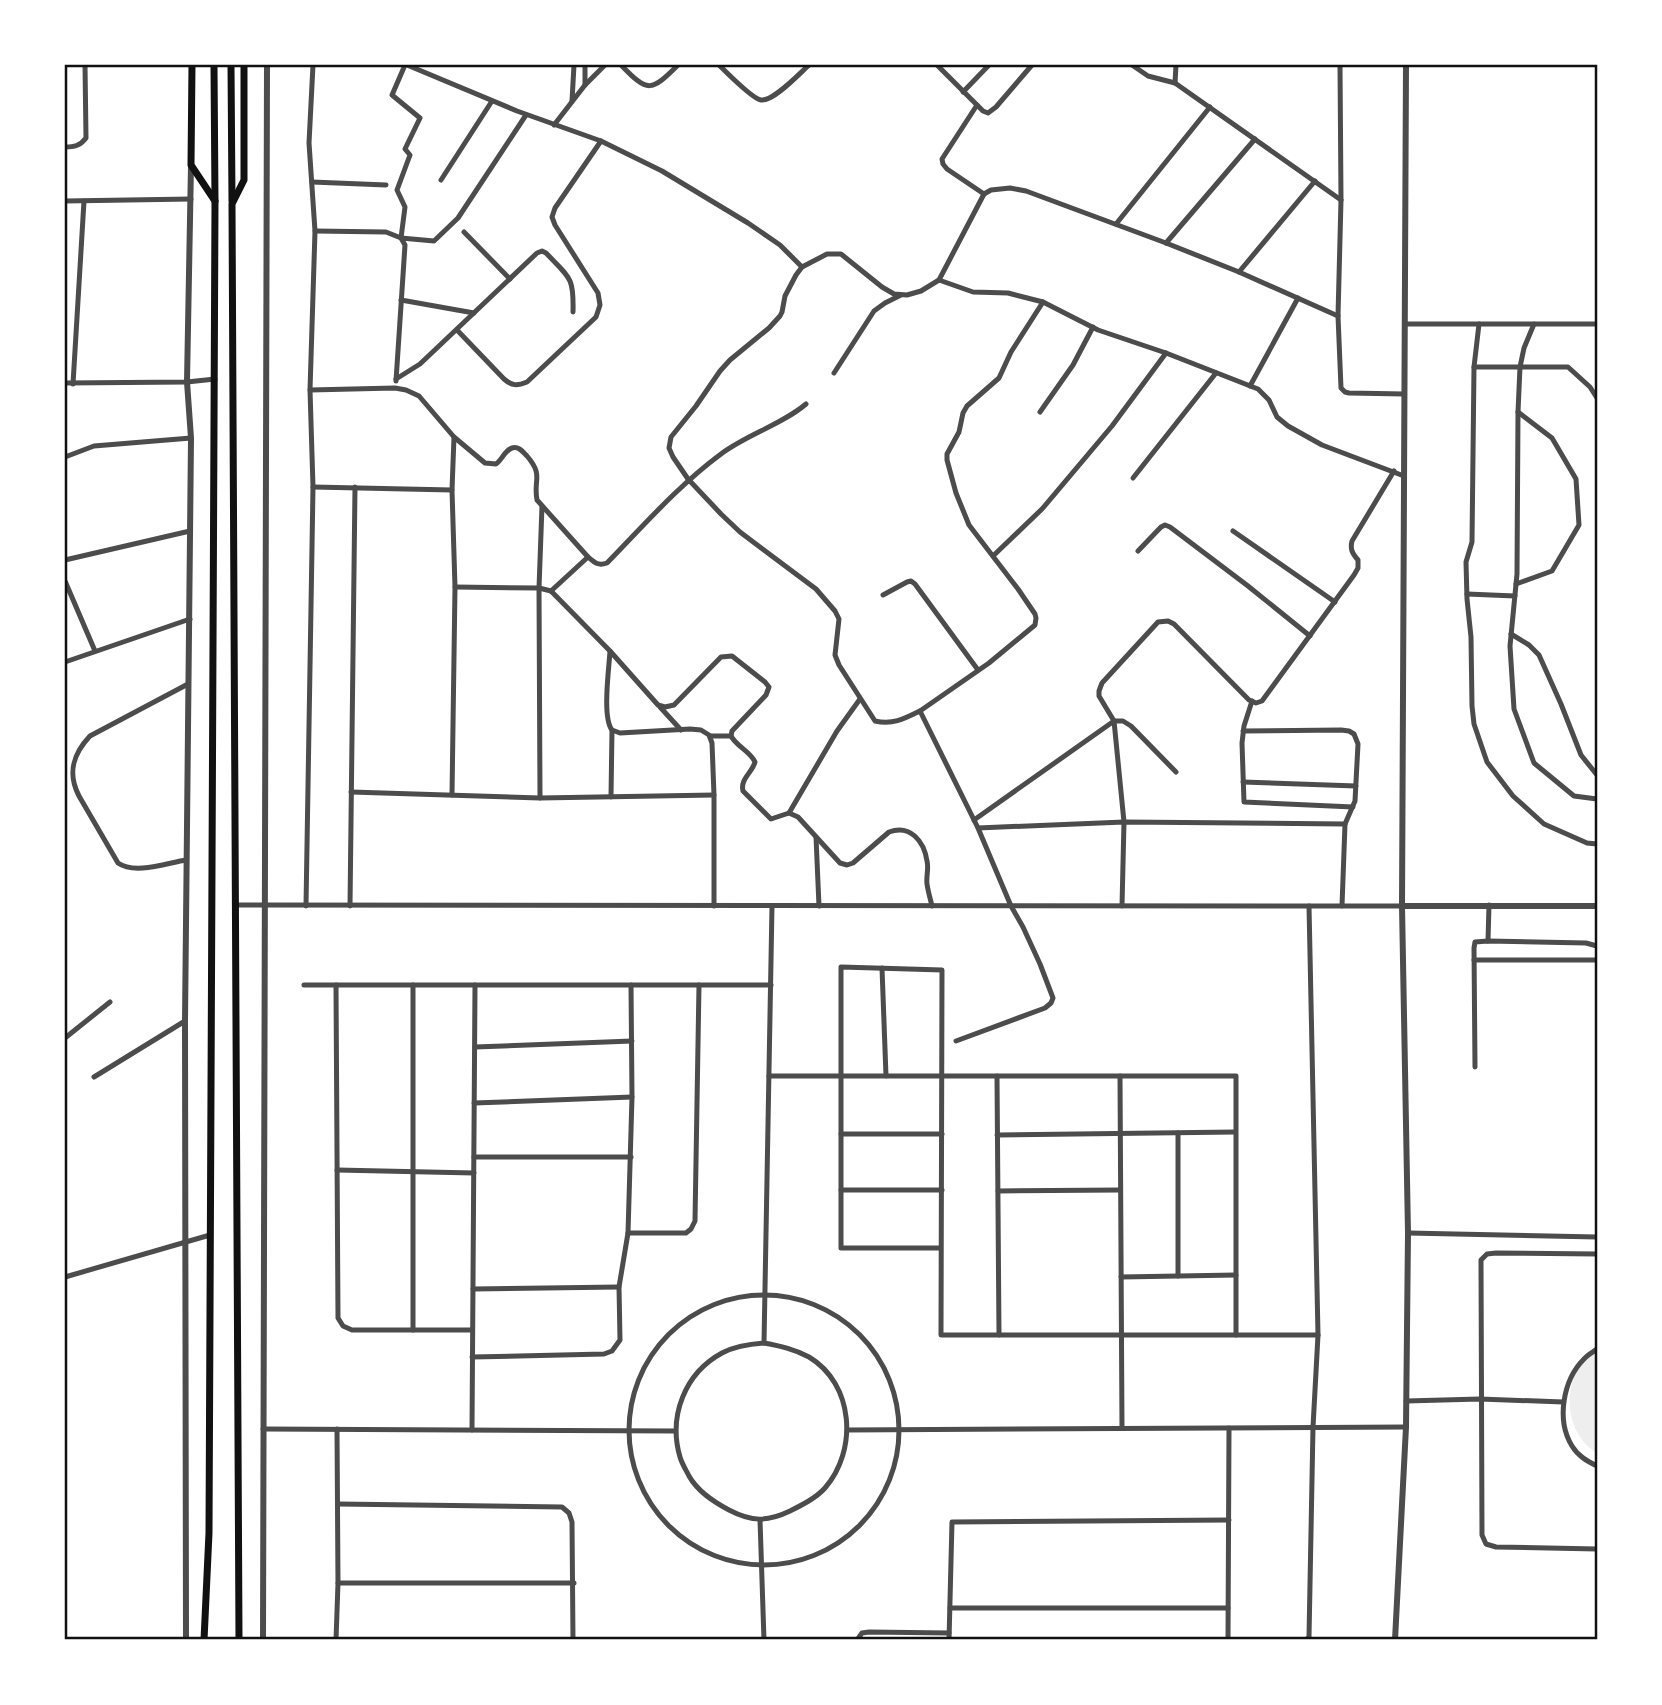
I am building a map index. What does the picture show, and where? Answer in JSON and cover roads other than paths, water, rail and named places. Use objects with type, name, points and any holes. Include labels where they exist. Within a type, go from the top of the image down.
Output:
[{"type":"main road","points":[[192,65],[191,165],[215,202]]},
{"type":"main road","points":[[204,1640],[209,1533],[214,65]]},
{"type":"main road","points":[[231,65],[239,1640]]},
{"type":"main road","points":[[232,204],[244,180],[244,65]]},
{"type":"street","points":[[65,147],[82,144],[86,138],[85,65]]},
{"type":"street","points":[[263,1640],[267,65]]},
{"type":"street","points":[[306,906],[313,487],[310,390],[315,231],[310,122],[313,65]]},
{"type":"street","points":[[395,388],[405,245],[401,238],[405,207],[397,190],[410,155],[405,149],[420,118],[392,95],[406,65],[526,115],[601,141],[662,171],[748,223],[780,245],[802,267]]},
{"type":"street","points":[[572,102],[574,65]]},
{"type":"street","points":[[585,65],[585,85]]},
{"type":"street","points":[[554,125],[585,85],[605,65]]},
{"type":"street","points":[[621,65],[643,85],[651,86],[661,82],[678,65]]},
{"type":"street","points":[[719,65],[754,97],[761,100],[769,99],[809,65]]},
{"type":"street","points":[[937,65],[988,113],[1032,65]]},
{"type":"street","points":[[963,92],[989,65]]},
{"type":"street","points":[[1132,65],[1148,76],[1175,83],[1341,200]]},
{"type":"street","points":[[1175,83],[1176,65]]},
{"type":"street","points":[[1340,65],[1338,316],[1341,388],[1349,393],[1404,394]]},
{"type":"street","points":[[1395,1640],[1406,1427],[1408,1233],[1402,906],[1406,65]]},
{"type":"street","points":[[441,180],[492,101]]},
{"type":"street","points":[[977,105],[942,159],[947,169],[984,194]]},
{"type":"street","points":[[1116,224],[1210,107]]},
{"type":"street","points":[[315,231],[386,232],[401,238],[434,241],[458,218],[526,115]]},
{"type":"street","points":[[1166,243],[1255,139]]},
{"type":"street","points":[[457,330],[504,379],[511,385],[519,386],[527,382],[596,317],[600,304],[598,293],[552,217],[555,208],[601,141]]},
{"type":"street","points":[[186,1640],[186,860],[191,438],[187,382],[191,165]]},
{"type":"street","points":[[1239,272],[1315,181]]},
{"type":"street","points":[[312,182],[386,185]]},
{"type":"street","points":[[834,373],[874,311],[902,294],[921,290],[939,280],[984,194],[991,190],[1018,189],[1116,224],[1239,272],[1338,316]]},
{"type":"street","points":[[65,201],[191,199]]},
{"type":"street","points":[[74,383],[84,201]]},
{"type":"street","points":[[464,232],[510,279]]},
{"type":"street","points":[[396,379],[419,364],[542,251],[547,253],[569,278],[574,293],[573,312]]},
{"type":"street","points":[[902,294],[888,291],[841,254],[827,254],[802,267],[785,296],[780,316],[730,360],[671,437],[669,448],[688,479],[721,514],[816,589],[835,611],[839,619],[835,655],[839,665],[875,721],[886,723],[897,722],[920,711],[1035,625],[1037,618],[1018,589],[969,525],[956,493],[947,454],[959,432],[967,406],[999,379],[1011,352],[1043,302]]},
{"type":"street","points":[[939,280],[973,292],[1008,293],[1043,302],[1093,327],[1258,389],[1269,400],[1277,417],[1288,426],[1322,445],[1404,476]]},
{"type":"street","points":[[1250,386],[1298,298]]},
{"type":"street","points":[[401,300],[474,313]]},
{"type":"street","points":[[1405,324],[1597,324]]},
{"type":"street","points":[[1479,324],[1474,367],[1472,542],[1466,562],[1474,724],[1487,762],[1513,796],[1544,824],[1587,843],[1597,844]]},
{"type":"street","points":[[1534,324],[1520,367],[1516,584],[1510,646],[1514,709],[1534,763],[1574,796],[1597,799]]},
{"type":"street","points":[[1040,412],[1073,365],[1093,327]]},
{"type":"street","points":[[993,556],[1042,509],[1112,426],[1166,353]]},
{"type":"street","points":[[1474,367],[1568,367],[1590,387],[1597,398]]},
{"type":"street","points":[[1133,478],[1216,373]]},
{"type":"street","points":[[65,383],[187,382],[215,379]]},
{"type":"street","points":[[310,390],[407,390],[418,396],[454,437],[488,464],[500,462],[511,448],[523,451],[538,473],[537,499],[588,556],[601,565],[607,563],[688,479],[737,443],[789,417],[806,404]]},
{"type":"street","points":[[1516,584],[1552,571],[1579,525],[1576,479],[1552,438],[1518,412]]},
{"type":"street","points":[[452,795],[454,437]]},
{"type":"street","points":[[65,457],[94,446],[191,438]]},
{"type":"street","points":[[1122,906],[1124,822],[1114,721],[1100,696],[1102,683],[1158,622],[1168,621],[1241,693],[1256,703],[1262,701],[1358,568],[1358,560],[1350,548],[1352,541],[1394,471]]},
{"type":"street","points":[[313,487],[452,490]]},
{"type":"street","points":[[350,905],[355,487]]},
{"type":"street","points":[[540,798],[539,588],[542,506]]},
{"type":"street","points":[[1138,551],[1161,527],[1170,527],[1310,636]]},
{"type":"street","points":[[65,560],[190,531]]},
{"type":"street","points":[[1233,531],[1335,602]]},
{"type":"street","points":[[551,591],[588,556]]},
{"type":"street","points":[[65,581],[95,651]]},
{"type":"street","points":[[883,595],[907,582],[915,584],[978,670]]},
{"type":"street","points":[[455,587],[539,588],[551,591],[610,651],[681,730]]},
{"type":"street","points":[[1466,594],[1515,596]]},
{"type":"street","points":[[65,662],[190,619]]},
{"type":"street","points":[[1511,634],[1539,655],[1581,755],[1597,775]]},
{"type":"street","points":[[610,651],[607,724],[612,730],[620,733],[701,730],[710,736],[731,736]]},
{"type":"street","points":[[658,705],[674,705],[721,657],[732,656],[765,682],[769,687],[766,695],[732,731],[731,736],[755,762],[744,780],[743,791],[771,819],[789,813],[837,730],[860,699]]},
{"type":"street","points":[[186,860],[135,869],[125,868],[118,863],[79,796],[72,777],[76,755],[90,736],[188,684]]},
{"type":"street","points":[[1252,701],[1243,731],[1244,802],[1353,807]]},
{"type":"street","points":[[920,711],[978,828],[1053,998],[1045,1008],[956,1041]]},
{"type":"street","points":[[974,820],[1114,721],[1123,721],[1131,726],[1176,772]]},
{"type":"street","points":[[611,796],[612,730]]},
{"type":"street","points":[[1243,731],[1349,731],[1354,734],[1358,744],[1355,801],[1345,824],[1342,906]]},
{"type":"street","points":[[710,736],[714,795],[714,906]]},
{"type":"street","points":[[65,781],[72,777]]},
{"type":"street","points":[[1243,782],[1356,786]]},
{"type":"street","points":[[351,792],[540,798],[714,795]]},
{"type":"street","points":[[789,813],[798,817],[840,863],[847,865],[853,863],[889,832],[907,831],[917,837],[928,861],[927,882],[932,906]]},
{"type":"street","points":[[978,828],[1124,822],[1345,824]]},
{"type":"street","points":[[816,837],[819,906]]},
{"type":"street","points":[[236,905],[1597,906]]},
{"type":"street","points":[[1488,941],[1489,905]]},
{"type":"street","points":[[764,1343],[772,906]]},
{"type":"street","points":[[1306,1640],[1318,1335],[1309,906]]},
{"type":"street","points":[[1475,1067],[1475,942],[1586,943],[1597,946]]},
{"type":"street","points":[[1474,960],[1597,960],[1597,953]]},
{"type":"street","points":[[941,1248],[841,1248],[841,967],[942,970],[941,1335],[1318,1335]]},
{"type":"street","points":[[882,968],[886,1076]]},
{"type":"street","points":[[304,985],[771,985]]},
{"type":"street","points":[[336,985],[338,1318],[343,1326],[352,1330],[472,1330]]},
{"type":"street","points":[[413,985],[413,1330]]},
{"type":"street","points":[[472,1430],[475,985]]},
{"type":"street","points":[[472,1357],[604,1354],[612,1351],[620,1340],[619,1287],[628,1233],[631,1157],[631,985]]},
{"type":"street","points":[[628,1233],[687,1233],[695,1221],[699,985]]},
{"type":"street","points":[[65,1038],[110,1003]]},
{"type":"street","points":[[94,1077],[186,1021]]},
{"type":"street","points":[[475,1047],[632,1041]]},
{"type":"street","points":[[769,1076],[1236,1076],[1236,1335]]},
{"type":"street","points":[[997,1076],[999,1335]]},
{"type":"street","points":[[1120,1076],[1122,1428]]},
{"type":"street","points":[[474,1102],[632,1097]]},
{"type":"street","points":[[998,1135],[1235,1132]]},
{"type":"street","points":[[1178,1133],[1178,1276]]},
{"type":"street","points":[[841,1135],[942,1134]]},
{"type":"street","points":[[474,1157],[631,1157]]},
{"type":"street","points":[[337,1170],[474,1173]]},
{"type":"street","points":[[841,1190],[942,1190]]},
{"type":"street","points":[[998,1191],[1120,1190]]},
{"type":"street","points":[[1408,1233],[1597,1237]]},
{"type":"street","points":[[65,1278],[210,1236]]},
{"type":"street","points":[[1597,1254],[1496,1253],[1487,1254],[1481,1260],[1480,1399],[1482,1535],[1486,1544],[1496,1547],[1597,1549]]},
{"type":"street","points":[[1121,1277],[1236,1275]]},
{"type":"street","points":[[473,1289],[619,1287]]},
{"type":"street","points":[[765,1293],[806,1300],[847,1322],[878,1357],[896,1400],[899,1429],[885,1491],[857,1529],[818,1555],[762,1567],[726,1561],[684,1540],[654,1510],[635,1472],[629,1430],[635,1388],[654,1350],[684,1320],[722,1301],[765,1293]]},
{"type":"street","points":[[764,1343],[789,1347],[827,1372],[838,1388],[846,1410],[848,1430],[840,1464],[825,1489],[805,1504],[778,1517],[761,1520],[738,1515],[705,1495],[692,1481],[680,1459],[675,1431],[678,1409],[688,1384],[703,1366],[724,1352],[744,1345],[764,1343]]},
{"type":"street","points":[[1597,1349],[1584,1359],[1572,1376],[1563,1402],[1564,1425],[1572,1446],[1584,1460],[1597,1466]]},
{"type":"street","points":[[1406,1401],[1480,1399],[1563,1402]]},
{"type":"street","points":[[848,1430],[1406,1427]]},
{"type":"street","points":[[1228,1640],[1229,1428]]},
{"type":"street","points":[[263,1429],[675,1431]]},
{"type":"street","points":[[336,1640],[337,1429]]},
{"type":"street","points":[[338,1504],[562,1507],[569,1513],[572,1522],[573,1640]]},
{"type":"street","points":[[761,1520],[764,1640]]},
{"type":"street","points":[[949,1640],[952,1522],[1229,1520]]},
{"type":"street","points":[[338,1583],[574,1583]]},
{"type":"street","points":[[950,1608],[1228,1608]]},
{"type":"street","points":[[857,1640],[862,1633],[869,1632],[949,1633]]}]
